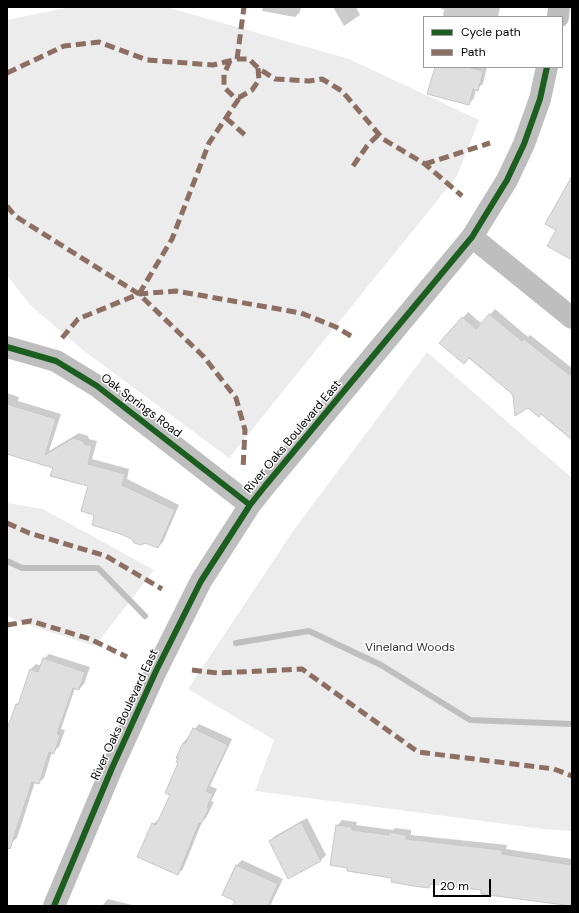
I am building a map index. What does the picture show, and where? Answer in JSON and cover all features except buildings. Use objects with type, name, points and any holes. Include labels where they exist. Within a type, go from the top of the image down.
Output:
[{"type":"street","name":"River Oaks Boulevard East","points":[[54,906],[112,768],[163,658],[201,581],[250,505],[472,237],[507,180],[524,144],[540,99],[547,68]]},
{"type":"street","points":[[472,237],[572,318]]},
{"type":"street","name":"Oak Springs Road","points":[[7,346],[56,361],[97,386],[250,505]]},
{"type":"green space","points":[[71,7],[166,7],[349,59],[479,120],[457,176],[229,458],[84,351],[30,305],[7,275],[7,20]]},
{"type":"green space","name":"Vineland Woods","points":[[427,352],[572,478],[572,831],[543,829],[255,791],[274,740],[188,689],[293,531]]},
{"type":"green space","points":[[7,503],[43,509],[154,570],[95,646],[28,625],[7,616]]},
{"type":"waterway","points":[[7,561],[22,568],[98,568],[145,616]]},
{"type":"waterway","points":[[236,643],[309,631],[381,665],[470,720],[572,724]]},
{"type":"marked path","points":[[237,59],[244,7]]},
{"type":"marked path","points":[[7,73],[64,46],[99,42],[147,60],[213,65],[237,59],[249,59],[258,68],[275,79],[309,81],[322,79],[342,91],[383,139],[425,164],[462,196]]},
{"type":"marked path","points":[[230,61],[224,74],[224,87],[233,96],[240,97],[252,90],[259,80],[258,68]]},
{"type":"marked path","points":[[139,294],[172,239],[209,143],[240,97]]},
{"type":"marked path","points":[[226,118],[246,136]]},
{"type":"marked path","points":[[353,166],[367,146],[379,134]]},
{"type":"marked path","points":[[425,164],[490,143]]},
{"type":"marked path","points":[[7,206],[15,216],[139,294],[204,357],[236,398],[245,430],[243,469]]},
{"type":"marked path","points":[[62,338],[78,319],[139,294],[176,291],[301,313],[336,327],[351,336]]},
{"type":"marked path","points":[[7,523],[29,533],[106,556],[162,589]]},
{"type":"marked path","points":[[7,625],[31,621],[90,639],[127,657]]},
{"type":"marked path","points":[[192,670],[218,673],[302,669],[418,752],[554,769],[572,776]]},
{"type":"cycle path","points":[[54,906],[112,768],[156,671],[201,581],[250,505],[472,237],[507,180],[524,144],[540,99],[547,68]]},
{"type":"cycle path","points":[[7,347],[56,361],[97,386],[250,505]]}]
